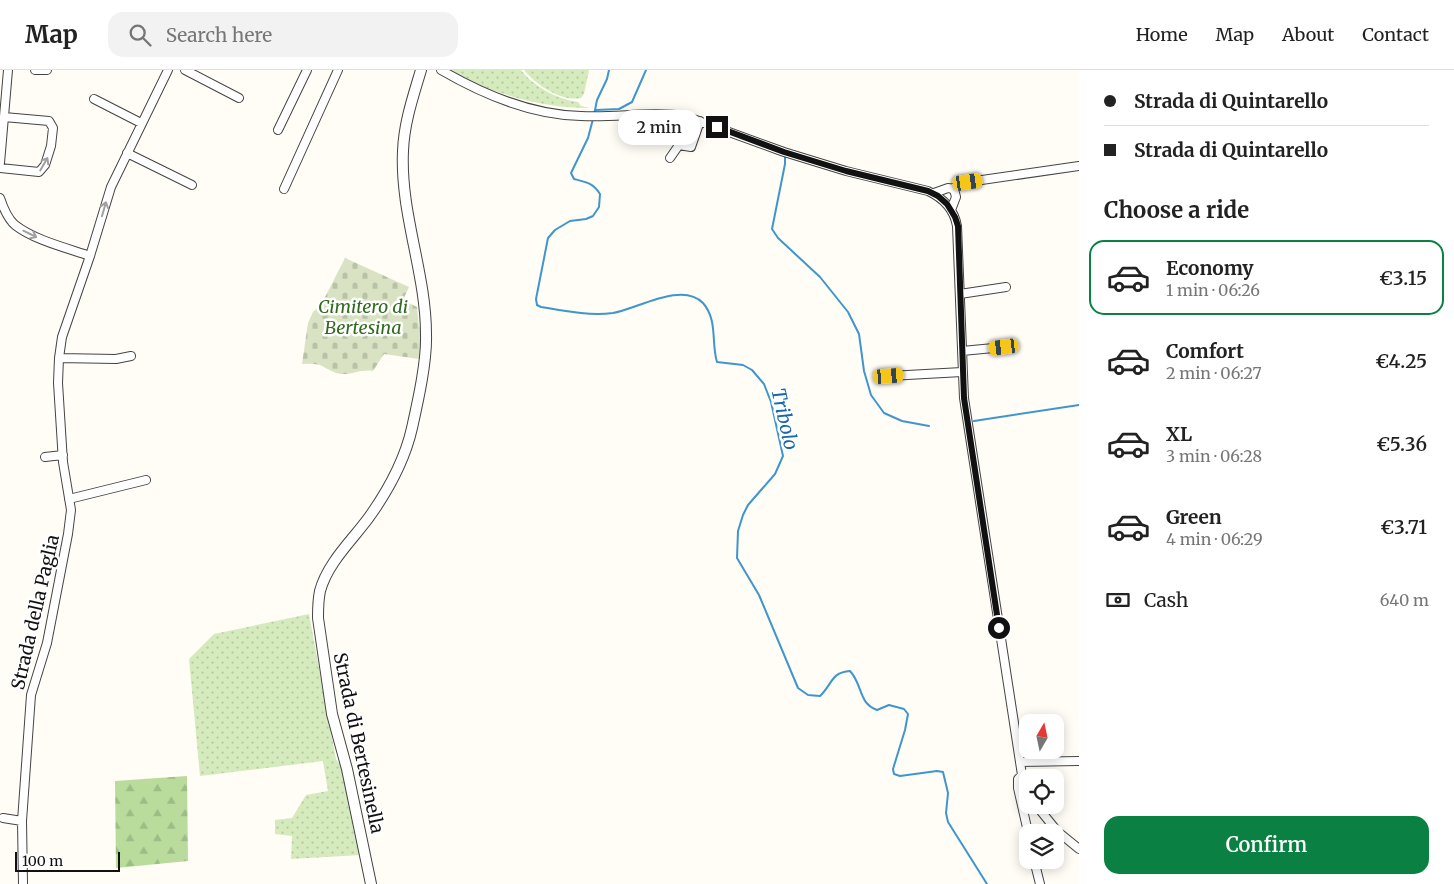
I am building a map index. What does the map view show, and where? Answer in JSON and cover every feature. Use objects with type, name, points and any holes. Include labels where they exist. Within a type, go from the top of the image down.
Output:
[{"type":"street","points":[[0,163],[8,70]]},
{"type":"street","points":[[35,70],[47,70]]},
{"type":"street","name":"Strada della Paglia","points":[[23,884],[22,821],[31,695],[47,643],[67,543],[71,510],[62,455],[59,358],[62,337],[111,187],[168,70]]},
{"type":"street","points":[[185,70],[240,98]]},
{"type":"street","points":[[278,130],[306,70]]},
{"type":"street","points":[[284,189],[338,70]]},
{"type":"street","name":"Strada di Bertesinella","points":[[371,884],[347,769],[332,714],[318,618],[318,603],[320,592],[330,570],[371,515],[394,478],[412,429],[426,336],[424,304],[408,220],[403,151],[410,106],[421,70]]},
{"type":"street","points":[[441,70],[470,86],[515,104],[543,112],[594,116],[668,114],[684,116],[784,152],[837,169],[922,189],[934,193],[942,199],[951,210],[958,226],[964,398],[1021,769]]},
{"type":"street","points":[[94,99],[141,123]]},
{"type":"street","points":[[0,168],[39,172],[46,165],[53,128],[49,121],[4,117]]},
{"type":"street","points":[[670,158],[679,145],[691,147],[700,121]]},
{"type":"street","points":[[127,153],[192,185]]},
{"type":"street","points":[[934,193],[942,189],[952,189],[968,182],[1079,166]]},
{"type":"street","points":[[951,210],[956,197],[956,192],[952,189]]},
{"type":"street","points":[[0,198],[3,207],[14,224],[29,234],[90,256]]},
{"type":"street","points":[[960,294],[1006,287]]},
{"type":"street","points":[[962,351],[1004,347]]},
{"type":"street","points":[[59,358],[116,359],[131,356]]},
{"type":"street","points":[[889,376],[962,372]]},
{"type":"street","points":[[45,457],[62,455]]},
{"type":"street","points":[[69,499],[146,480]]},
{"type":"street","points":[[1020,762],[1079,761]]},
{"type":"street","points":[[1019,778],[1019,792]]},
{"type":"street","points":[[1043,814],[1056,831],[1079,849]]},
{"type":"street","points":[[3,818],[22,821]]},
{"type":"street","points":[[1036,869],[1040,884]]},
{"type":"green space","points":[[451,70],[521,70],[532,82],[546,91],[578,102],[581,106],[589,108],[553,105],[517,98],[466,79]]},
{"type":"green space","points":[[524,70],[589,70],[584,94],[581,98],[573,99],[557,95],[542,87]]},
{"type":"green space","name":"Cimitero di Bertesina","points":[[345,258],[409,287],[403,300],[417,307],[419,327],[422,328],[419,359],[384,354],[373,371],[345,374],[336,373],[317,364],[302,364],[308,323],[313,312],[321,305]]},
{"type":"green space","points":[[309,614],[336,759],[346,773],[361,855],[291,859],[292,836],[275,834],[275,820],[292,818],[306,795],[328,791],[323,761],[200,776],[189,659],[214,634]]},
{"type":"green space","points":[[187,776],[188,861],[116,868],[115,781]]},
{"type":"waterway","name":"Tribolo","points":[[594,115],[597,100],[609,70]]},
{"type":"waterway","points":[[596,110],[619,109],[632,102],[646,70]]},
{"type":"waterway","name":"Tribolo","points":[[593,119],[588,138],[571,173],[574,179],[595,187],[600,194],[599,207],[593,216],[570,221],[555,230],[548,238],[536,299],[537,305],[595,314],[623,311],[672,295],[694,297],[703,303],[711,317],[717,362],[743,365],[752,370],[764,384],[771,402],[783,456],[775,474],[748,505],[743,515],[738,531],[737,558],[759,595],[798,688],[808,695],[820,696],[835,676],[850,671],[864,698],[871,707],[877,710],[889,705],[904,709],[908,714],[893,769],[894,774],[900,776],[937,771],[943,772],[948,793],[946,813],[948,822],[987,884]]},
{"type":"waterway","points":[[785,157],[772,229],[778,238],[820,277],[848,312],[859,334],[864,371],[871,395],[884,413],[902,421],[929,426]]},
{"type":"waterway","points":[[974,421],[1079,405]]},
{"type":"route","points":[[717,127],[784,152],[846,171],[928,191],[942,199],[952,212],[958,226],[964,398],[999,628]]}]
